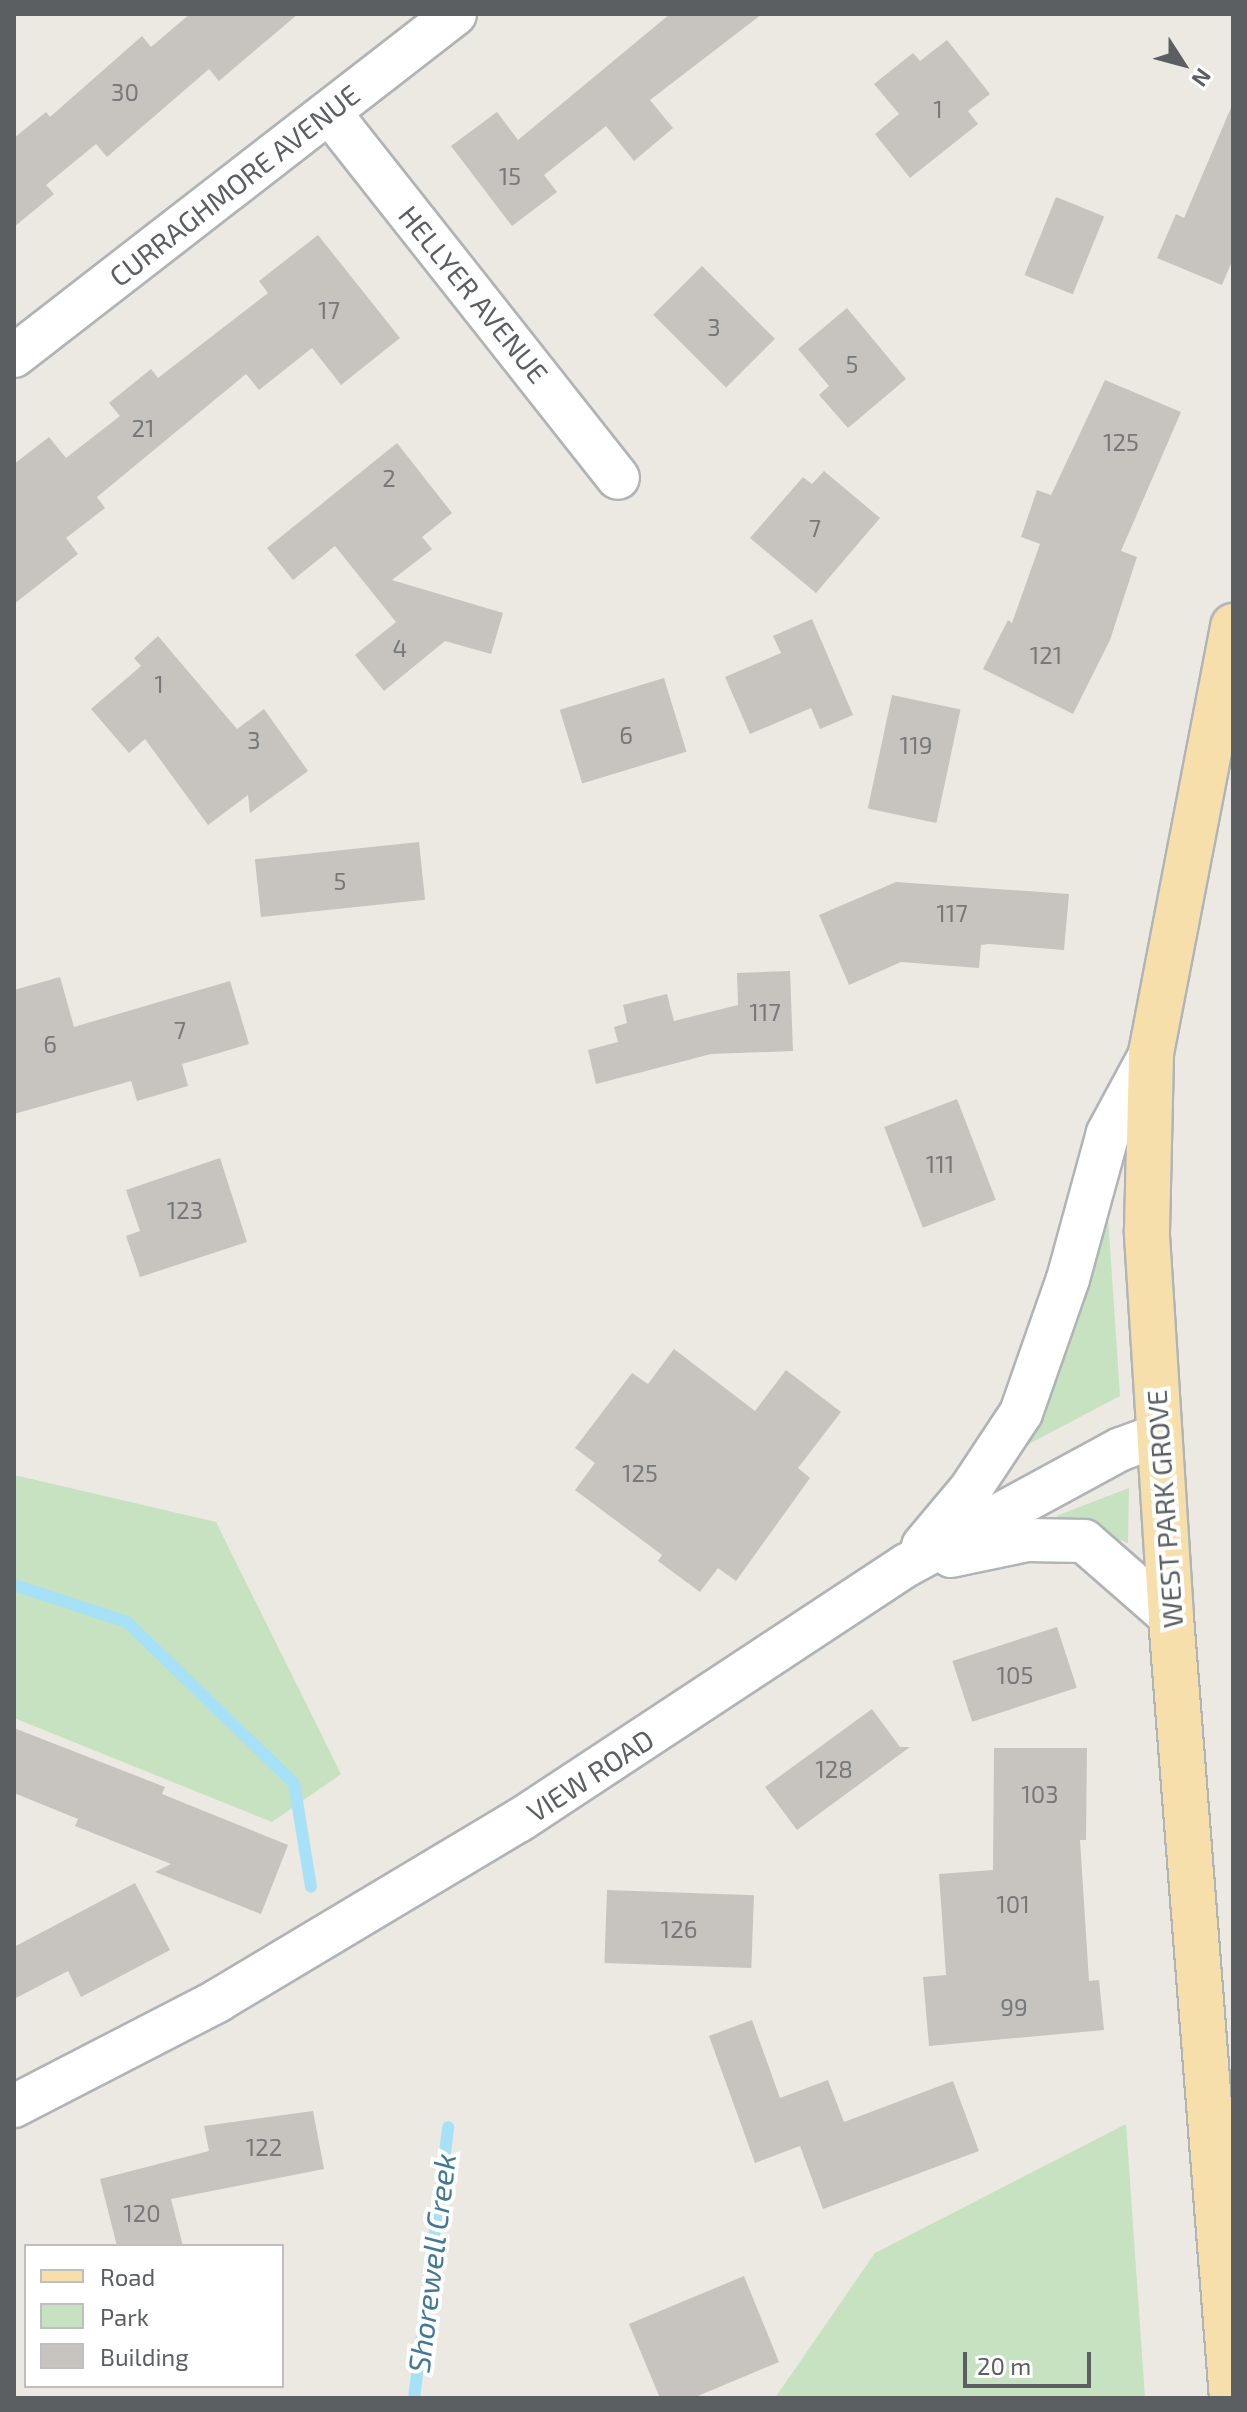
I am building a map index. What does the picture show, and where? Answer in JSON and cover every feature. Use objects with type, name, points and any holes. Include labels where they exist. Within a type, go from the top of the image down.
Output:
[{"type":"main road","name":"WEST PARK GROVE","points":[[1232,2398],[1223,2137],[1171,1617],[1147,1231],[1151,1053],[1233,626]]},
{"type":"street","name":"CURRAGHMORE AVENUE","points":[[14,356],[455,14]]},
{"type":"street","name":"HELLYER AVENUE","points":[[329,112],[618,478]]},
{"type":"street","points":[[907,1565],[970,1490],[1021,1413],[1068,1279],[1108,1133],[1151,1053]]},
{"type":"street","name":"VIEW ROAD","points":[[14,2106],[217,2001],[520,1820],[907,1565],[1121,1449],[1159,1435]]},
{"type":"street","points":[[907,1565],[1027,1540],[1084,1541],[1171,1617]]},
{"type":"green space","points":[[1107,1202],[1120,1396],[1023,1447],[1050,1395]]},
{"type":"green space","points":[[14,1475],[216,1522],[341,1774],[272,1822],[14,1718]]},
{"type":"green space","points":[[1129,1488],[1128,1543],[1056,1516]]},
{"type":"green space","points":[[1126,2124],[1145,2398],[775,2398],[875,2253]]},
{"type":"building","points":[[190,14],[298,14],[219,81],[209,69],[107,157],[96,144],[46,185],[54,194],[14,227],[14,138],[46,112],[50,117],[142,36],[151,47]]},
{"type":"building","points":[[670,14],[762,14],[650,100],[673,128],[634,161],[606,126],[544,175],[557,192],[512,226],[451,146],[497,112],[518,140]]},
{"type":"building","points":[[947,40],[990,94],[968,111],[978,124],[910,178],[875,134],[899,114],[874,84],[913,53],[920,61]]},
{"type":"building","points":[[1233,103],[1233,259],[1222,285],[1157,258],[1176,214],[1184,218]]},
{"type":"building","points":[[1056,197],[1104,216],[1073,294],[1025,275]]},
{"type":"building","points":[[318,235],[400,338],[341,385],[312,348],[259,390],[246,374],[97,497],[105,508],[66,538],[78,554],[14,604],[14,464],[49,437],[66,458],[120,416],[109,403],[151,369],[158,378],[268,293],[259,281]]},
{"type":"building","points":[[702,266],[775,339],[726,388],[653,315]]},
{"type":"building","points":[[847,308],[906,379],[848,428],[819,395],[829,386],[798,349]]},
{"type":"building","points":[[1105,380],[1181,412],[1121,551],[1137,557],[1110,640],[1073,714],[983,669],[1008,620],[1012,623],[1040,544],[1021,537],[1037,490],[1051,495]]},
{"type":"building","points":[[397,443],[452,513],[422,537],[432,549],[392,580],[503,613],[491,654],[445,641],[384,691],[355,655],[396,622],[335,546],[293,580],[267,548]]},
{"type":"building","points":[[824,471],[880,518],[816,593],[750,538],[803,477],[812,484]]},
{"type":"building","points":[[812,619],[853,715],[820,729],[811,708],[750,734],[725,677],[781,653],[773,636]]},
{"type":"building","points":[[158,636],[237,729],[264,709],[308,771],[250,813],[248,795],[208,825],[145,739],[129,753],[91,709],[141,666],[134,658]]},
{"type":"building","points":[[664,678],[687,752],[582,784],[560,710]]},
{"type":"building","points":[[892,695],[960,710],[936,823],[868,808]]},
{"type":"building","points":[[419,842],[425,900],[261,917],[255,859]]},
{"type":"building","points":[[896,882],[1069,894],[1064,950],[981,945],[979,968],[901,962],[849,985],[819,915]]},
{"type":"building","points":[[790,971],[793,1051],[711,1054],[596,1084],[588,1050],[618,1042],[614,1027],[627,1023],[623,1005],[667,994],[674,1021],[738,1005],[737,973]]},
{"type":"building","points":[[60,977],[74,1027],[230,981],[249,1044],[182,1064],[188,1086],[137,1101],[131,1081],[14,1114],[14,990]]},
{"type":"building","points":[[957,1099],[996,1200],[923,1228],[884,1127]]},
{"type":"building","points":[[220,1158],[247,1242],[140,1277],[126,1236],[140,1231],[126,1190]]},
{"type":"building","points":[[674,1349],[755,1411],[786,1370],[841,1412],[798,1468],[810,1478],[736,1581],[718,1568],[700,1592],[658,1561],[662,1555],[575,1490],[595,1463],[575,1448],[632,1373],[648,1384]]},
{"type":"building","points":[[1057,1627],[1077,1688],[972,1722],[952,1661]]},
{"type":"building","points":[[872,1709],[900,1747],[910,1747],[797,1830],[765,1787]]},
{"type":"building","points":[[14,1728],[165,1787],[162,1794],[288,1845],[261,1914],[155,1872],[171,1864],[75,1826],[78,1819],[14,1793]]},
{"type":"building","points":[[994,1748],[1087,1748],[1086,1840],[1080,1840],[1089,1981],[1099,1980],[1104,2030],[929,2046],[923,1977],[946,1975],[939,1874],[993,1870]]},
{"type":"building","points":[[135,1883],[170,1950],[81,1997],[68,1971],[14,1999],[14,1947]]},
{"type":"building","points":[[607,1890],[754,1895],[751,1968],[604,1963]]},
{"type":"building","points":[[752,2020],[780,2098],[828,2080],[844,2122],[953,2081],[979,2151],[823,2209],[800,2146],[755,2163],[709,2036]]},
{"type":"building","points":[[313,2111],[324,2169],[171,2199],[182,2244],[116,2244],[100,2179],[209,2151],[204,2126]]},
{"type":"building","points":[[744,2276],[779,2362],[693,2398],[660,2398],[629,2324]]},
{"type":"waterway","name":"Shorewell Creek","points":[[14,1585],[127,1622],[294,1783],[311,1887]]},
{"type":"waterway","name":"Shorewell Creek","points":[[414,2398],[448,2127]]}]
